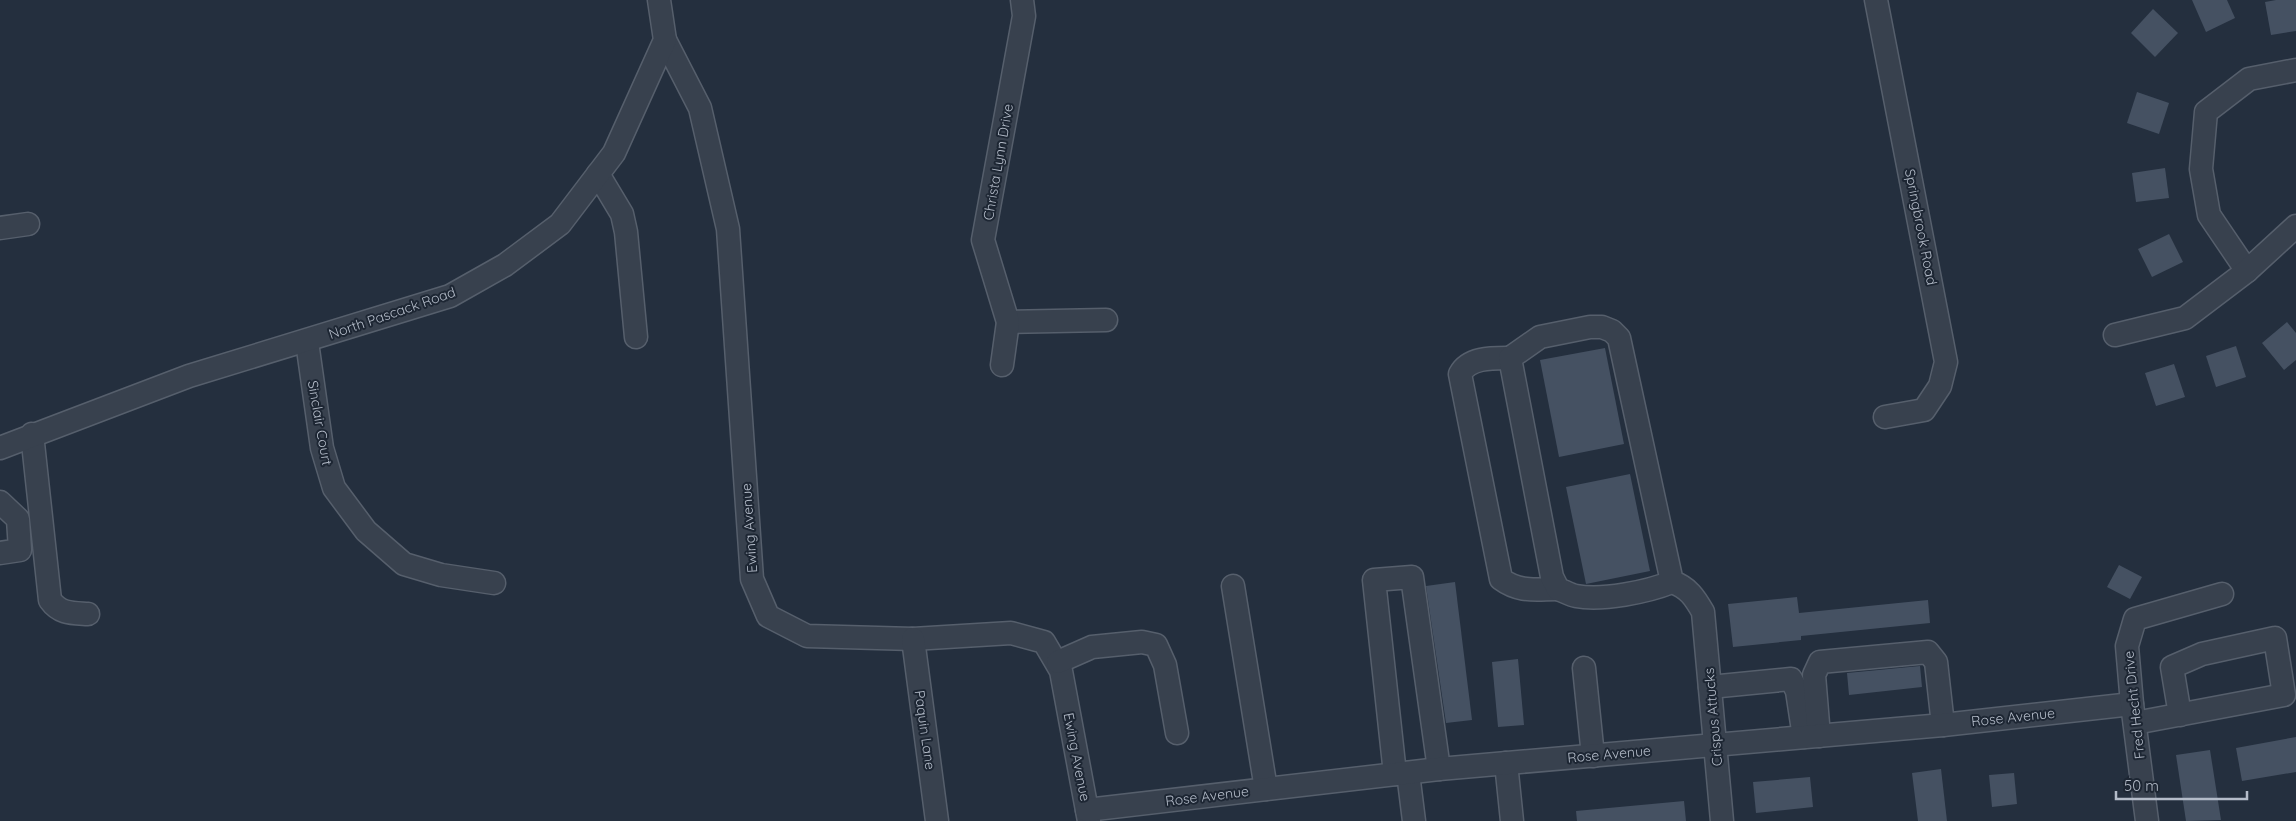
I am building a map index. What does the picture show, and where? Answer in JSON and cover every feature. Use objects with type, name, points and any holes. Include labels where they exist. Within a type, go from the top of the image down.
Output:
[{"type":"street","points":[[659,0],[665,40]]},
{"type":"street","name":"Christa Lynn Drive","points":[[1002,365],[1008,322],[984,240],[1024,16],[1022,0]]},
{"type":"street","name":"Springbrook Road","points":[[1876,0],[1946,362],[1940,386],[1924,410],[1885,417]]},
{"type":"street","name":"North Pascack Road","points":[[0,448],[32,434],[189,376],[306,342],[450,296],[505,265],[560,224],[614,153],[665,40]]},
{"type":"street","name":"Ewing Avenue","points":[[665,40],[700,108],[728,229],[752,578],[768,616],[807,636],[913,639],[1011,633],[1044,642],[1058,662],[1088,815]]},
{"type":"street","points":[[2247,271],[2209,215],[2201,169],[2206,112],[2249,80],[2296,70]]},
{"type":"street","points":[[598,174],[622,214],[626,232],[636,338]]},
{"type":"street","points":[[0,228],[28,224]]},
{"type":"street","points":[[2116,335],[2185,318],[2247,271],[2296,226]]},
{"type":"street","points":[[1008,322],[1106,320]]},
{"type":"street","points":[[1590,327],[1602,327],[1612,331],[1619,338],[1672,582],[1631,592],[1593,598],[1574,596],[1558,589],[1522,590],[1511,587],[1501,579],[1460,374],[1463,368],[1475,361],[1510,358],[1540,337],[1590,327]]},
{"type":"street","name":"Sinclair Court","points":[[306,342],[322,448],[334,488],[366,531],[404,564],[441,575],[494,583]]},
{"type":"street","points":[[1510,358],[1552,576],[1558,589]]},
{"type":"street","points":[[32,434],[50,600],[56,608],[64,612],[88,614]]},
{"type":"street","points":[[0,502],[18,519],[20,550],[0,553]]},
{"type":"street","points":[[1414,821],[1402,774],[1374,580],[1412,577],[1439,769]]},
{"type":"street","name":"Crispus Attucks","points":[[1672,582],[1683,585],[1695,597],[1703,612],[1722,821]]},
{"type":"street","points":[[1233,586],[1266,789]]},
{"type":"street","name":"Fred Hecht Drive","points":[[2147,821],[2133,714],[2128,646],[2135,619],[2222,594]]},
{"type":"street","name":"Rose Avenue","points":[[1088,815],[1266,789],[1439,769],[1943,725],[2133,714],[2180,714],[2284,695],[2275,638],[2202,654],[2172,667],[2180,714]]},
{"type":"street","name":"Paquin Lane","points":[[913,639],[937,821]]},
{"type":"street","points":[[1058,662],[1092,647],[1142,642],[1156,645],[1165,664],[1177,732]]},
{"type":"street","points":[[1812,737],[1814,675],[1820,662],[1859,658],[1928,652],[1936,662],[1943,725]]},
{"type":"street","points":[[1584,668],[1593,756]]},
{"type":"street","points":[[1710,686],[1791,678],[1812,737]]},
{"type":"street","points":[[1506,763],[1512,821]]},
{"type":"building","points":[[2192,0],[2227,0],[2235,18],[2206,32]]},
{"type":"building","points":[[2296,0],[2296,31],[2271,35],[2265,2]]},
{"type":"building","points":[[2153,9],[2178,33],[2155,57],[2131,33]]},
{"type":"building","points":[[2137,92],[2169,103],[2159,134],[2127,123]]},
{"type":"building","points":[[2165,168],[2169,198],[2136,202],[2132,173]]},
{"type":"building","points":[[2169,234],[2183,262],[2152,277],[2138,249]]},
{"type":"building","points":[[2287,322],[2296,333],[2296,360],[2284,370],[2262,343]]},
{"type":"building","points":[[2236,346],[2246,377],[2216,387],[2206,356]]},
{"type":"building","points":[[1605,348],[1624,444],[1559,457],[1540,360]]},
{"type":"building","points":[[2174,364],[2185,397],[2156,406],[2145,373]]},
{"type":"building","points":[[1630,474],[1650,571],[1586,584],[1566,487]]},
{"type":"building","points":[[2119,565],[2142,577],[2130,599],[2107,587]]},
{"type":"building","points":[[1455,582],[1472,720],[1446,723],[1426,586]]},
{"type":"building","points":[[1797,597],[1799,613],[1928,600],[1930,623],[1801,636],[1801,640],[1733,647],[1728,604]]},
{"type":"building","points":[[1518,659],[1524,725],[1498,727],[1492,662]]},
{"type":"building","points":[[1920,666],[1922,687],[1849,695],[1847,673]]},
{"type":"building","points":[[2296,737],[2296,772],[2242,781],[2236,748]]},
{"type":"building","points":[[2210,750],[2221,820],[2186,821],[2176,755]]},
{"type":"building","points":[[1941,769],[1947,821],[1918,821],[1912,773]]},
{"type":"building","points":[[2014,773],[2017,804],[1992,807],[1989,775]]},
{"type":"building","points":[[1810,777],[1813,807],[1756,813],[1753,782]]},
{"type":"building","points":[[1684,801],[1686,821],[1577,821],[1576,811]]}]
